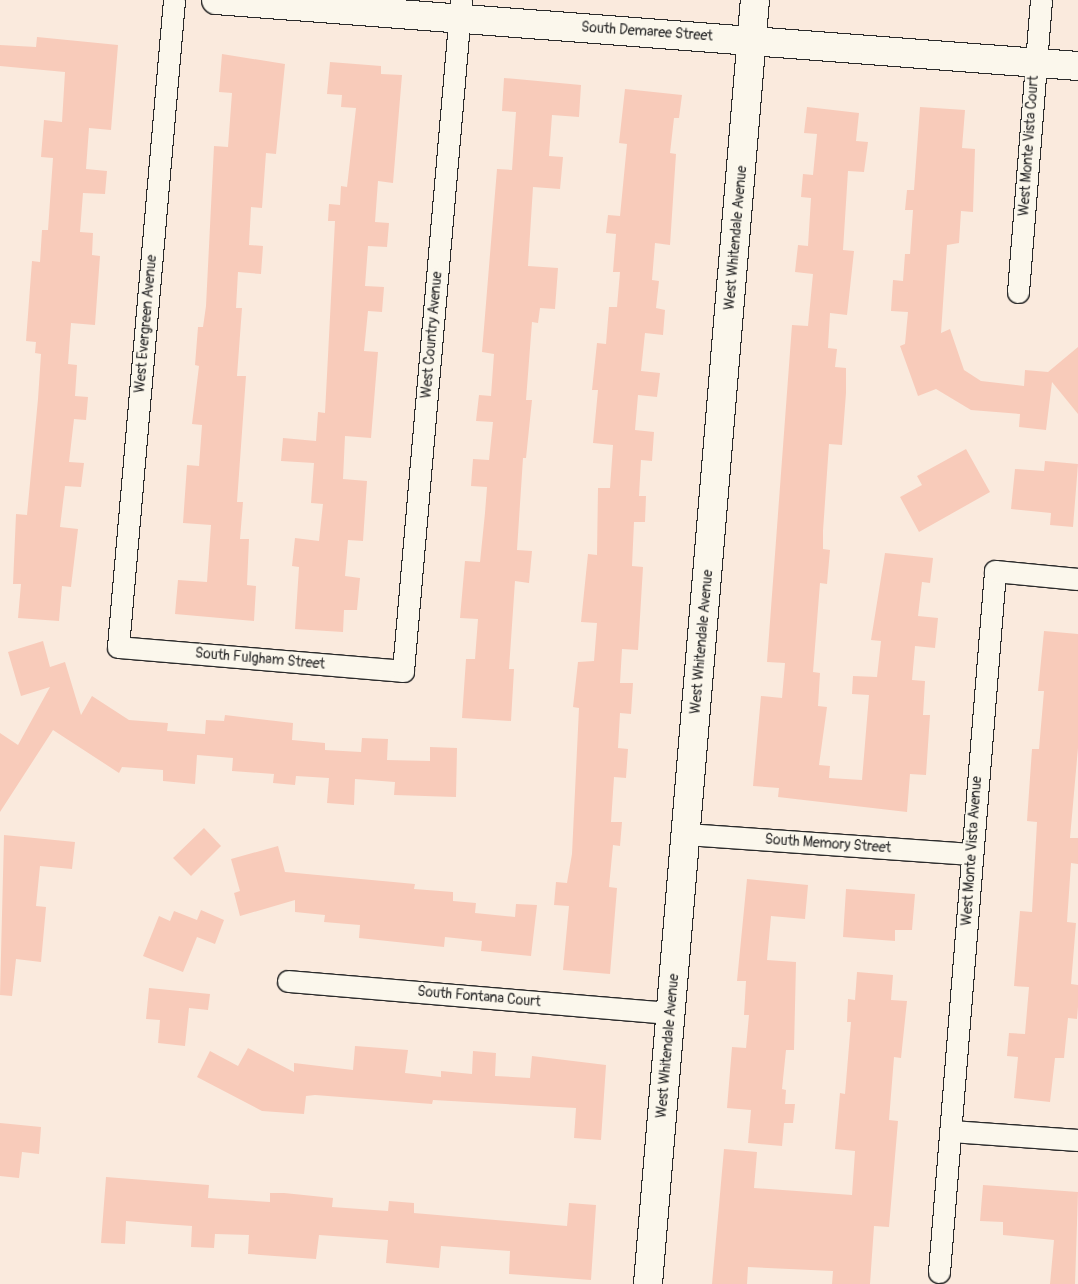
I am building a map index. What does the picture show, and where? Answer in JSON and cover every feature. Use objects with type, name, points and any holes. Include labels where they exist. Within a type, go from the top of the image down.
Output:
[{"type":"street","name":"West Evergreen Avenue","points":[[118,647],[174,0]]},
{"type":"street","name":"South Demaree Street","points":[[216,0],[460,9],[752,40],[1078,66]]},
{"type":"street","name":"West Whitendale Avenue","points":[[648,1284],[755,0]]},
{"type":"street","name":"West Monte Vista Court","points":[[1018,292],[1041,0]]},
{"type":"street","name":"West Country Avenue","points":[[403,671],[460,9]]},
{"type":"street","name":"West Monte Vista Avenue","points":[[951,1131],[971,854],[995,572],[1078,578]]},
{"type":"street","name":"South Fulgham Street","points":[[118,647],[403,671]]},
{"type":"street","name":"South Memory Street","points":[[686,834],[971,854]]},
{"type":"street","name":"South Fontana Court","points":[[288,981],[671,1013]]},
{"type":"street","points":[[939,1272],[951,1131],[1078,1140]]},
{"type":"building","points":[[37,37],[118,45],[111,130],[89,128],[86,169],[107,171],[105,194],[83,193],[80,232],[93,233],[92,255],[100,256],[95,325],[71,323],[68,364],[77,365],[75,396],[88,397],[86,420],[74,419],[69,462],[84,463],[81,487],[65,486],[60,527],[78,529],[71,587],[62,586],[59,621],[18,618],[21,584],[13,584],[16,514],[27,515],[38,399],[41,354],[35,353],[36,342],[26,341],[32,261],[40,262],[42,230],[48,230],[53,158],[41,157],[44,120],[62,122],[65,72],[0,66],[0,45],[36,47]]},
{"type":"building","points":[[222,54],[285,64],[276,154],[266,153],[262,208],[251,207],[249,245],[263,246],[261,274],[238,272],[236,308],[242,308],[237,376],[246,376],[237,502],[243,502],[240,539],[249,539],[247,585],[256,586],[254,621],[175,614],[178,580],[207,582],[211,525],[183,523],[187,465],[199,466],[202,425],[192,424],[199,366],[195,365],[198,327],[203,327],[206,306],[214,146],[228,147],[232,93],[219,92]]},
{"type":"building","points":[[330,62],[381,66],[381,74],[402,75],[393,183],[378,181],[375,222],[389,223],[387,247],[368,246],[365,286],[384,287],[382,312],[368,311],[364,351],[378,352],[371,438],[345,436],[343,479],[367,481],[363,541],[348,540],[345,576],[360,578],[357,610],[344,610],[343,632],[295,629],[299,567],[292,566],[295,538],[319,541],[323,504],[311,503],[314,463],[281,461],[283,438],[316,441],[318,412],[325,413],[335,221],[328,221],[329,204],[340,205],[341,186],[347,187],[356,108],[341,107],[342,95],[327,94]]},
{"type":"building","points":[[504,78],[581,85],[579,117],[552,115],[549,156],[563,157],[560,189],[533,187],[528,266],[558,268],[555,309],[540,308],[538,323],[532,322],[526,400],[532,400],[526,458],[523,458],[517,550],[532,551],[529,583],[515,581],[509,669],[514,669],[511,721],[462,718],[466,659],[475,659],[478,619],[460,618],[465,561],[480,562],[485,513],[487,487],[471,486],[473,459],[489,460],[493,422],[476,421],[479,395],[491,396],[494,354],[482,352],[497,169],[512,170],[516,112],[502,111]]},
{"type":"building","points":[[625,89],[682,95],[679,118],[674,118],[670,153],[676,154],[670,245],[655,243],[652,280],[659,281],[656,308],[665,310],[663,335],[645,333],[641,371],[660,373],[657,397],[638,395],[635,430],[654,432],[652,461],[641,460],[639,496],[646,496],[645,522],[634,522],[632,566],[643,567],[638,650],[622,649],[620,683],[633,683],[631,714],[620,713],[618,748],[628,749],[626,778],[614,777],[611,822],[622,822],[620,846],[613,845],[609,887],[617,888],[610,974],[563,970],[569,906],[554,905],[556,882],[567,883],[572,854],[579,708],[573,707],[578,662],[594,661],[597,623],[581,622],[588,554],[597,555],[598,488],[610,488],[613,445],[593,443],[598,390],[592,390],[597,343],[606,344],[609,307],[617,307],[620,272],[613,272],[616,234],[606,233],[608,215],[620,216],[627,144],[619,143]]},
{"type":"building","points":[[807,107],[859,113],[856,141],[868,142],[864,172],[848,171],[843,250],[854,251],[847,315],[830,313],[828,348],[837,349],[835,367],[846,368],[846,393],[842,445],[829,444],[823,549],[830,550],[827,584],[820,583],[813,672],[820,673],[818,706],[827,707],[819,765],[830,766],[829,778],[862,780],[869,695],[852,694],[853,676],[877,677],[881,641],[871,640],[885,553],[933,558],[930,583],[922,582],[918,616],[938,618],[935,648],[915,646],[912,680],[925,681],[923,715],[930,715],[926,775],[910,774],[907,812],[778,797],[779,788],[753,786],[761,696],[782,698],[785,663],[767,662],[792,325],[808,326],[813,274],[795,272],[798,245],[808,246],[811,198],[801,197],[803,174],[813,175],[817,134],[804,133]]},
{"type":"building","points":[[920,107],[965,110],[962,148],[975,149],[973,212],[961,211],[959,243],[947,245],[941,333],[950,329],[964,370],[981,381],[1024,386],[1025,370],[1048,372],[1078,347],[1078,414],[1052,382],[1046,430],[1019,427],[1020,414],[971,410],[936,389],[918,396],[900,346],[905,344],[908,312],[891,311],[893,280],[903,281],[905,254],[910,254],[913,210],[905,210],[907,190],[914,190]]},
{"type":"building","points":[[966,449],[990,492],[919,532],[900,497],[922,485],[917,476]]},
{"type":"building","points":[[1045,461],[1078,464],[1073,527],[1050,525],[1051,513],[1011,509],[1015,469],[1044,471]]},
{"type":"building","points":[[1044,631],[1078,634],[1078,748],[1070,838],[1078,838],[1078,864],[1071,863],[1067,922],[1076,923],[1071,984],[1078,985],[1078,1007],[1077,1019],[1068,1018],[1064,1058],[1055,1058],[1050,1102],[1014,1098],[1018,1057],[1007,1056],[1009,1033],[1025,1034],[1029,987],[1014,986],[1020,911],[1032,912],[1037,822],[1027,821],[1032,749],[1039,749],[1044,691],[1038,691]]},
{"type":"building","points":[[43,641],[50,667],[65,662],[81,715],[92,696],[129,720],[168,723],[167,731],[205,734],[206,720],[224,721],[225,715],[293,723],[292,740],[325,743],[325,750],[361,752],[362,738],[388,739],[387,760],[430,761],[430,747],[457,748],[456,797],[394,795],[395,782],[355,779],[354,805],[327,803],[329,778],[296,776],[295,785],[273,783],[274,774],[232,771],[233,758],[197,755],[195,784],[163,781],[163,770],[122,767],[119,773],[53,730],[0,812],[0,733],[18,745],[50,687],[21,696],[8,652]]},
{"type":"building","points":[[204,828],[221,846],[191,876],[173,858]]},
{"type":"building","points":[[4,835],[75,842],[72,869],[40,866],[36,906],[46,907],[41,962],[16,959],[12,996],[0,995]]},
{"type":"building","points":[[278,846],[285,872],[415,884],[414,889],[453,892],[453,901],[476,903],[475,913],[515,917],[516,904],[537,905],[531,956],[481,951],[482,941],[445,937],[444,947],[359,938],[360,925],[324,922],[325,915],[295,912],[295,900],[240,916],[234,893],[240,891],[231,859]]},
{"type":"building","points":[[747,879],[808,885],[805,919],[771,916],[767,960],[796,962],[794,1050],[786,1050],[782,1089],[786,1090],[785,1104],[795,1104],[793,1123],[784,1123],[782,1146],[748,1143],[751,1110],[727,1108],[732,1047],[746,1048],[749,1015],[744,1015],[746,981],[737,981]]},
{"type":"building","points":[[846,889],[915,894],[912,930],[895,930],[895,941],[843,937]]},
{"type":"building","points":[[201,910],[224,920],[215,944],[197,937],[183,972],[143,956],[159,916],[170,921],[174,911],[197,920]]},
{"type":"building","points":[[857,972],[893,975],[891,1000],[907,1001],[901,1058],[894,1057],[889,1120],[898,1121],[889,1227],[874,1226],[870,1284],[832,1284],[833,1271],[748,1267],[747,1284],[712,1284],[724,1149],[757,1152],[754,1188],[852,1195],[855,1151],[835,1149],[840,1093],[845,1094],[851,1022],[847,1022],[848,999],[855,1000]]},
{"type":"building","points":[[149,988],[210,994],[208,1010],[189,1008],[185,1046],[158,1043],[160,1020],[146,1019]]},
{"type":"building","points":[[355,1046],[408,1050],[405,1073],[441,1077],[441,1071],[472,1074],[473,1051],[496,1053],[495,1076],[530,1078],[532,1056],[606,1065],[601,1140],[574,1138],[576,1108],[433,1100],[432,1104],[315,1095],[306,1096],[304,1114],[262,1111],[197,1077],[210,1051],[238,1066],[248,1048],[294,1072],[294,1063],[353,1070]]},
{"type":"building","points":[[0,1123],[41,1127],[39,1154],[22,1152],[19,1178],[0,1176]]},
{"type":"building","points":[[106,1177],[209,1185],[208,1198],[270,1202],[270,1193],[284,1193],[333,1198],[332,1207],[388,1211],[389,1201],[414,1203],[414,1213],[567,1226],[569,1203],[596,1205],[591,1280],[509,1274],[510,1251],[441,1246],[439,1268],[386,1263],[388,1240],[319,1235],[316,1259],[248,1254],[249,1235],[215,1234],[214,1248],[191,1247],[192,1226],[126,1221],[125,1244],[101,1243]]},
{"type":"building","points":[[983,1185],[1078,1192],[1075,1284],[1050,1284],[1054,1240],[1003,1235],[1003,1222],[980,1221]]}]
